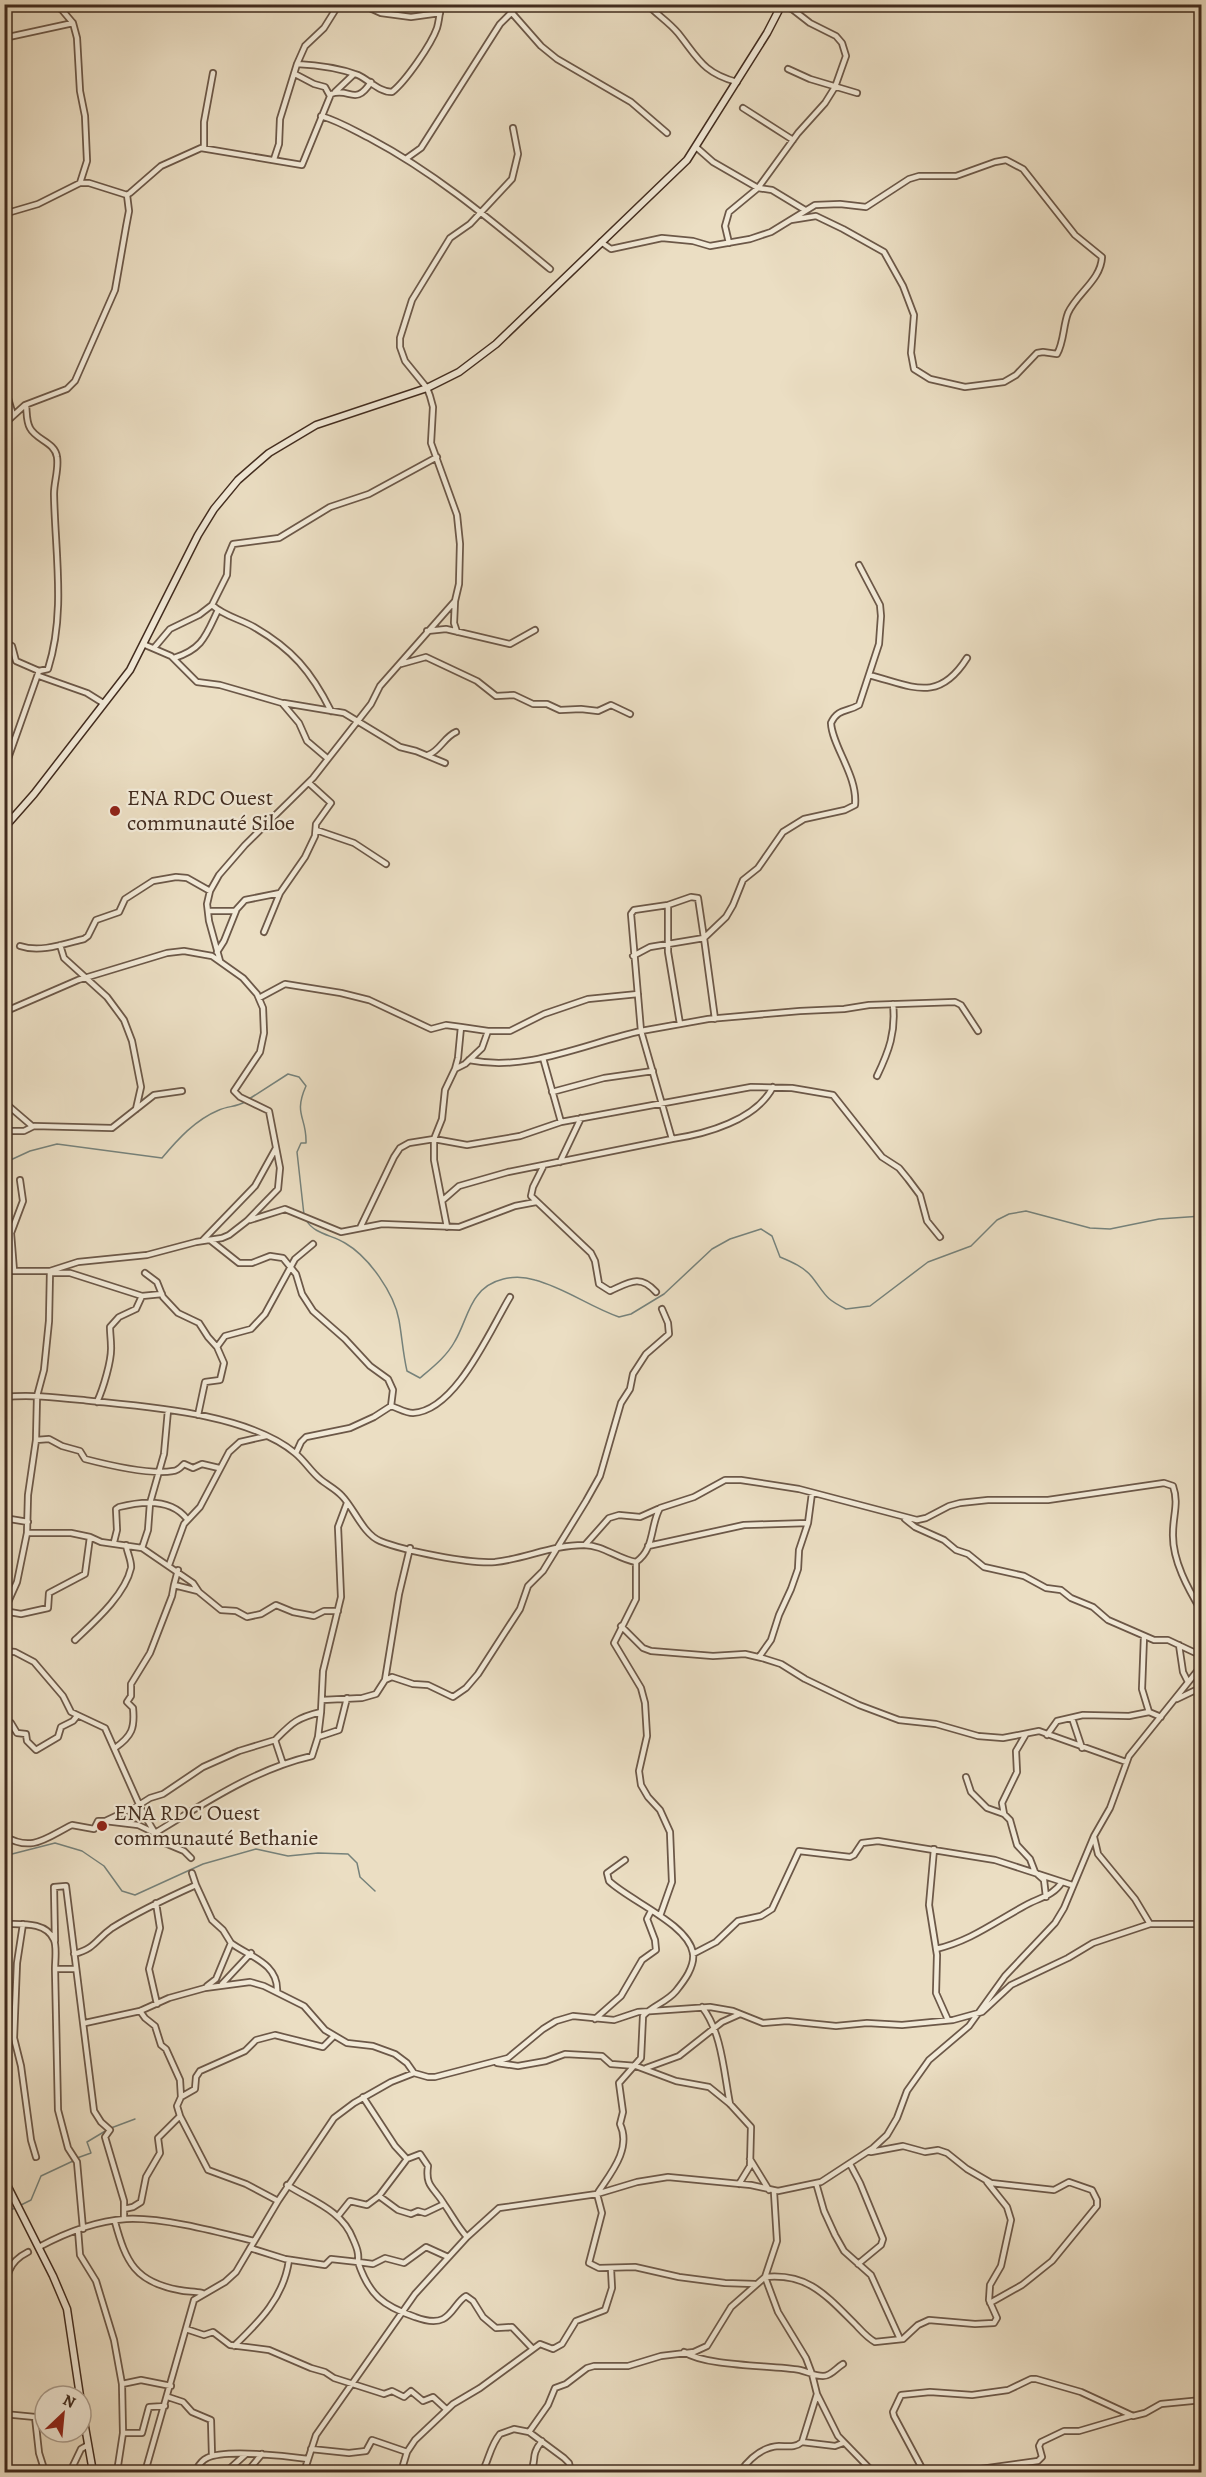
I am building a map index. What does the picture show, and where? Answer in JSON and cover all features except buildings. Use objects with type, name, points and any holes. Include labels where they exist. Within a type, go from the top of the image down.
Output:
[{"type":"main road","points":[[4,828],[34,794],[130,670],[198,535],[214,509],[238,480],[269,453],[316,425],[427,388],[459,372],[496,344],[687,160],[737,82],[782,5]]},
{"type":"main road","points":[[4,2179],[39,2247],[67,2309],[78,2384]]},
{"type":"main road","points":[[88,2445],[93,2472]]},
{"type":"street","points":[[53,4],[62,10],[73,23],[77,38],[80,91],[86,116],[87,161],[80,183]]},
{"type":"street","points":[[274,159],[279,144],[280,120],[297,64],[305,46],[324,28],[339,4]]},
{"type":"street","points":[[361,4],[381,13],[411,17],[440,13]]},
{"type":"street","points":[[297,64],[354,74],[388,92],[396,89],[432,39],[441,4]]},
{"type":"street","points":[[407,158],[421,148],[496,31],[520,4]]},
{"type":"street","points":[[647,4],[678,33],[691,52],[711,72],[737,82]]},
{"type":"street","points":[[729,243],[725,226],[729,212],[758,188],[793,140],[825,103],[835,87],[846,56],[842,43],[836,36],[782,5]]},
{"type":"street","points":[[512,13],[541,46],[557,59],[631,102],[667,133]]},
{"type":"street","points":[[4,38],[73,23]]},
{"type":"street","points":[[788,69],[857,93]]},
{"type":"street","points":[[204,147],[204,122],[213,73]]},
{"type":"street","points":[[295,74],[325,87],[330,96]]},
{"type":"street","points":[[4,214],[38,204],[80,183],[89,183],[127,195],[138,188],[161,166],[204,147],[303,165],[330,96],[354,74]]},
{"type":"street","points":[[335,92],[358,96],[364,93],[370,82]]},
{"type":"street","points":[[743,108],[793,140]]},
{"type":"street","points":[[321,116],[332,119],[407,158],[481,212],[550,269]]},
{"type":"street","points":[[457,632],[454,623],[455,601],[459,584],[457,515],[431,443],[433,406],[427,388],[410,369],[400,347],[404,323],[419,287],[431,272],[450,238],[466,227],[515,174],[518,154],[513,128]]},
{"type":"street","points":[[696,147],[713,162],[758,188],[772,190],[805,210]]},
{"type":"street","points":[[601,242],[611,249],[662,238],[693,241],[710,246],[729,243],[765,235],[805,210],[823,204],[866,207],[909,179],[919,176],[956,176],[1006,160],[1023,169],[1075,235],[1102,256],[1102,264],[1091,283],[1072,306],[1057,354],[1036,353],[1016,375],[1004,382],[961,386],[930,379],[914,369],[911,353],[914,315],[903,286],[882,250],[816,216],[791,220]]},
{"type":"street","points":[[4,424],[26,405],[67,389],[75,381],[115,291],[129,211],[127,195]]},
{"type":"street","points":[[4,385],[13,415]]},
{"type":"street","points":[[4,770],[39,674],[48,669],[54,650],[58,608],[54,492],[57,457],[52,447],[30,428],[26,405]]},
{"type":"street","points":[[154,648],[170,629],[199,615],[212,605],[227,575],[228,556],[233,543],[279,538],[330,507],[369,494],[436,457]]},
{"type":"street","points":[[633,956],[650,946],[704,938],[726,917],[743,880],[758,868],[783,832],[804,819],[853,807],[855,796],[847,765],[831,723],[834,716],[842,709],[859,705],[881,639],[880,610],[859,566]]},
{"type":"street","points":[[220,961],[208,911],[210,891],[222,870],[309,783],[371,704],[380,686],[455,601]]},
{"type":"street","points":[[212,605],[253,626],[293,653],[316,683],[331,711]]},
{"type":"street","points":[[174,658],[191,652],[201,645],[218,610]]},
{"type":"street","points":[[427,631],[440,629],[510,644],[535,630]]},
{"type":"street","points":[[4,642],[12,646],[16,661],[39,674],[87,693],[103,703]]},
{"type":"street","points":[[143,644],[174,658],[197,682],[220,685],[304,708],[344,713],[402,748],[428,755],[445,763]]},
{"type":"street","points":[[399,665],[426,657],[477,681],[496,696],[513,695],[533,704],[547,704],[560,710],[598,711],[611,705],[630,714]]},
{"type":"street","points":[[869,675],[913,688],[933,688],[950,680],[967,658]]},
{"type":"street","points":[[282,703],[299,723],[307,741],[327,758]]},
{"type":"street","points":[[428,755],[435,753],[448,736],[456,732]]},
{"type":"street","points":[[264,932],[280,893],[305,857],[315,836],[316,823],[332,803],[309,783]]},
{"type":"street","points":[[316,830],[354,843],[386,864]]},
{"type":"street","points":[[20,946],[29,949],[60,945],[86,938],[96,920],[119,912],[124,899],[153,881],[176,877],[187,878],[210,891]]},
{"type":"street","points":[[217,952],[224,941],[236,910],[243,901],[280,893]]},
{"type":"street","points":[[672,1139],[641,1031],[633,956],[632,912],[698,897],[715,1019]]},
{"type":"street","points":[[668,905],[669,956],[680,1024]]},
{"type":"street","points":[[208,911],[236,910]]},
{"type":"street","points":[[60,945],[64,958],[109,999],[124,1020],[131,1038],[141,1087],[136,1109]]},
{"type":"street","points":[[4,1012],[86,977],[174,951],[205,954],[220,961],[243,978],[259,998],[264,1016],[263,1043],[256,1060],[234,1090],[240,1097],[269,1111],[281,1175],[278,1189],[247,1221],[222,1238],[147,1255],[78,1262],[50,1272]]},
{"type":"street","points":[[259,998],[279,986],[293,985],[366,999],[431,1029],[446,1025],[488,1031],[510,1031],[544,1014],[588,999],[638,994]]},
{"type":"street","points":[[469,1060],[493,1064],[543,1058],[641,1031],[715,1019],[893,1004],[958,1003],[978,1030]]},
{"type":"street","points":[[877,1076],[893,1039],[895,1027],[893,1004]]},
{"type":"street","points":[[447,1227],[434,1160],[434,1139],[442,1119],[446,1090],[458,1059],[461,1027]]},
{"type":"street","points":[[455,1069],[482,1048],[488,1031]]},
{"type":"street","points":[[543,1058],[561,1122]]},
{"type":"street","points":[[552,1092],[604,1078],[653,1071]]},
{"type":"street","points":[[443,1200],[459,1186],[508,1172],[543,1167],[694,1135],[744,1115],[764,1101],[773,1087]]},
{"type":"street","points":[[360,1228],[363,1217],[371,1209],[390,1164],[400,1148],[409,1143],[434,1139],[467,1145],[522,1136],[561,1122],[581,1118],[731,1090],[773,1087],[804,1089],[832,1095],[882,1157],[899,1168],[908,1179],[920,1195],[927,1221],[940,1237]]},
{"type":"street","points":[[4,1131],[24,1131],[32,1126],[107,1129],[114,1127],[156,1093],[183,1091]]},
{"type":"street","points":[[5,1103],[32,1126]]},
{"type":"street","points":[[4,1112],[5,1103]]},
{"type":"street","points":[[560,1162],[581,1118]]},
{"type":"street","points":[[202,1241],[255,1186],[276,1146]]},
{"type":"street","points":[[543,1167],[531,1193],[536,1202],[591,1253],[595,1261],[597,1278],[603,1288],[610,1291],[640,1281],[648,1283],[656,1292]]},
{"type":"street","points":[[14,1271],[11,1233],[23,1201],[20,1180]]},
{"type":"street","points":[[247,1221],[285,1209],[341,1232],[382,1224],[465,1226],[515,1206],[536,1202]]},
{"type":"street","points":[[210,1240],[240,1263],[252,1263],[275,1255],[283,1258],[291,1266],[302,1294],[313,1311],[345,1339],[370,1366],[388,1379],[393,1390],[391,1406],[374,1418],[350,1428],[306,1437],[296,1454]]},
{"type":"street","points":[[217,1347],[225,1336],[251,1329],[265,1314],[295,1259],[313,1244]]},
{"type":"street","points":[[4,1271],[70,1273],[142,1296],[162,1294]]},
{"type":"street","points":[[50,1272],[44,1370],[37,1396],[36,1440],[28,1495],[27,1533],[17,1582],[5,1608],[21,1614],[48,1608],[49,1593],[86,1574],[90,1537]]},
{"type":"street","points":[[145,1273],[157,1282],[162,1294],[178,1313],[199,1323],[217,1347],[224,1363],[220,1380],[205,1382],[198,1415]]},
{"type":"street","points":[[97,1402],[105,1385],[111,1325],[121,1316],[136,1308],[142,1296]]},
{"type":"street","points":[[391,1406],[410,1413],[424,1411],[453,1391],[468,1371],[510,1297]]},
{"type":"street","points":[[385,1680],[396,1678],[413,1684],[428,1685],[453,1696],[466,1688],[478,1674],[520,1610],[528,1586],[543,1571],[600,1476],[621,1403],[630,1389],[633,1374],[646,1354],[669,1334],[668,1323],[662,1309]]},
{"type":"street","points":[[4,1398],[37,1396],[168,1410],[198,1415],[267,1436],[296,1454],[317,1477],[339,1494],[375,1538],[410,1548],[450,1558],[492,1562],[557,1547],[585,1545],[636,1562]]},
{"type":"street","points":[[142,1548],[148,1530],[150,1503],[160,1472],[168,1410]]},
{"type":"street","points":[[169,1565],[187,1519],[200,1507],[219,1468],[234,1446],[240,1442],[267,1436]]},
{"type":"street","points":[[36,1440],[49,1439],[62,1446],[78,1450],[85,1459],[110,1465],[160,1472],[177,1471],[184,1464],[193,1468],[202,1464],[219,1468]]},
{"type":"street","points":[[585,1545],[609,1518],[619,1515],[640,1517],[694,1497],[728,1479],[776,1485],[903,1518],[923,1519],[949,1506],[983,1500],[1048,1500],[1164,1483],[1173,1486],[1176,1496],[1172,1531],[1176,1557],[1202,1612]]},
{"type":"street","points":[[759,1657],[771,1640],[798,1569],[799,1550],[808,1523],[812,1493]]},
{"type":"street","points":[[114,1542],[117,1530],[116,1509],[122,1506],[150,1503],[170,1505],[187,1519]]},
{"type":"street","points":[[155,1833],[223,1792],[283,1764],[312,1756],[318,1737],[323,1671],[342,1592],[338,1527],[347,1503]]},
{"type":"street","points":[[636,1562],[648,1546],[660,1508]]},
{"type":"street","points":[[4,1518],[28,1522]]},
{"type":"street","points":[[903,1518],[915,1527],[944,1540],[957,1552],[969,1555],[978,1564],[1024,1576],[1046,1588],[1061,1590],[1071,1598],[1093,1607],[1106,1620],[1157,1641],[1168,1640],[1202,1656]]},
{"type":"street","points":[[648,1546],[744,1525],[808,1523]]},
{"type":"street","points":[[27,1533],[64,1533],[90,1537],[101,1542],[114,1542],[142,1548],[178,1570],[181,1576],[195,1584],[198,1591]]},
{"type":"street","points":[[75,1640],[104,1611],[123,1584],[131,1568],[126,1545]]},
{"type":"street","points":[[322,1700],[376,1694],[385,1680],[399,1594],[410,1548]]},
{"type":"street","points":[[636,1562],[637,1593],[614,1640],[615,1646],[636,1679],[645,1703],[646,1736],[639,1771],[641,1785],[664,1816],[670,1832],[672,1882],[660,1917]]},
{"type":"street","points":[[115,1748],[126,1739],[135,1724],[133,1708],[128,1702],[131,1696],[131,1684],[150,1653],[172,1596],[178,1570]]},
{"type":"street","points":[[174,1585],[198,1591],[221,1610],[236,1611],[247,1617],[261,1614],[276,1605],[293,1612],[314,1616],[324,1611],[338,1611]]},
{"type":"street","points":[[621,1626],[643,1648],[651,1651],[713,1656],[745,1654],[781,1664],[805,1679],[859,1705],[899,1720],[932,1724],[978,1736],[1003,1738],[1013,1738],[1028,1732],[1039,1731],[1126,1762]]},
{"type":"street","points":[[1144,1636],[1142,1689],[1149,1712]]},
{"type":"street","points":[[1179,1645],[1183,1672],[1188,1682]]},
{"type":"street","points":[[4,1651],[15,1652],[34,1662],[62,1694],[70,1710],[77,1716],[105,1728],[139,1805],[155,1833],[165,1843],[184,1851],[190,1858]]},
{"type":"street","points":[[304,2472],[316,2435],[420,2288],[491,2213],[505,2206],[546,2203],[597,2194],[638,2182],[668,2177],[751,2185],[772,2191],[816,2183],[866,2154],[887,2135],[897,2118],[907,2091],[928,2060],[969,2026],[1005,1976],[1055,1923],[1064,1908],[1094,1836],[1110,1808],[1126,1762],[1202,1665]]},
{"type":"street","points":[[1175,1701],[1202,1687]]},
{"type":"street","points":[[318,1737],[339,1730],[347,1698]]},
{"type":"street","points":[[105,1821],[150,1798],[163,1794],[203,1767],[240,1751],[274,1740],[299,1717],[321,1712]]},
{"type":"street","points":[[1047,1735],[1057,1721],[1083,1715],[1129,1716],[1149,1712],[1161,1718]]},
{"type":"street","points":[[4,1722],[11,1723],[17,1733],[26,1734],[27,1741],[36,1750],[58,1737],[61,1727],[73,1721],[77,1716]]},
{"type":"street","points":[[1072,1718],[1082,1748]]},
{"type":"street","points":[[1004,1814],[1002,1803],[1018,1768],[1017,1748],[1028,1732]]},
{"type":"street","points":[[274,1740],[283,1764]]},
{"type":"street","points":[[966,1777],[971,1792],[987,1808],[1004,1814],[1012,1822],[1017,1845],[1030,1859],[1035,1872],[1045,1883],[1046,1897]]},
{"type":"street","points":[[4,1836],[25,1845],[55,1836],[72,1825],[94,1829],[98,1821],[138,1825],[155,1833]]},
{"type":"street","points":[[1094,1836],[1098,1854],[1131,1894],[1150,1924]]},
{"type":"street","points":[[693,1954],[716,1942],[738,1921],[761,1916],[771,1909],[797,1851],[850,1857],[862,1844],[875,1840],[995,1860],[1072,1885]]},
{"type":"street","points":[[934,1849],[929,1905],[936,1948],[936,1993],[948,2020]]},
{"type":"street","points":[[625,1860],[610,1869],[607,1877],[624,1893],[660,1917],[685,1939],[693,1954],[687,1974],[674,1993],[666,2001],[647,2012],[642,2019],[642,2053],[636,2066],[619,2083],[623,2112],[620,2124],[623,2132],[622,2150],[619,2161],[597,2194],[602,2214],[589,2263],[593,2267],[611,2269],[635,2267],[679,2277],[755,2284]]},
{"type":"street","points":[[192,1873],[212,1920],[223,1930],[231,1943],[261,1960],[276,1981],[277,1992]]},
{"type":"street","points":[[936,1948],[962,1942],[1030,1903],[1046,1897],[1062,1882]]},
{"type":"street","points":[[74,1954],[89,1950],[111,1929],[156,1903],[196,1885]]},
{"type":"street","points":[[117,2472],[123,2433],[122,2384],[111,2326],[96,2281],[80,2255],[81,2229],[76,2158],[68,2148],[58,2110],[54,1887],[66,1886],[85,2023],[94,2111],[110,2130],[105,2137],[124,2209],[124,2219]]},
{"type":"street","points":[[156,1903],[160,1928],[149,1969],[156,2004]]},
{"type":"street","points":[[594,2019],[621,1996],[642,1960],[656,1950],[655,1940],[647,1921],[651,1911]]},
{"type":"street","points":[[4,1914],[10,1924],[37,1926],[55,1941]]},
{"type":"street","points":[[23,1924],[17,1963],[13,2030],[21,2066],[31,2140],[36,2157]]},
{"type":"street","points":[[85,2023],[140,2011],[176,1995],[221,1985],[250,1982],[277,1992],[304,2006],[322,2027],[334,2036],[351,2044],[373,2046],[391,2052],[407,2063],[414,2073],[435,2077],[493,2063],[514,2055],[534,2035],[556,2021],[573,2016],[619,2019],[647,2012],[702,2007],[729,2010],[763,2023],[787,2021],[841,2026],[867,2023],[902,2025],[948,2020],[978,2014],[1009,1986],[1068,1958],[1093,1943],[1150,1924],[1202,1924]]},
{"type":"street","points":[[205,1988],[216,1979],[231,1943]]},
{"type":"street","points":[[221,1985],[251,1953]]},
{"type":"street","points":[[55,1969],[76,1969]]},
{"type":"street","points":[[702,2007],[715,2028],[730,2104]]},
{"type":"street","points":[[140,2011],[155,2026],[161,2044],[166,2049],[180,2080],[181,2097],[177,2106],[180,2116],[208,2170],[246,2184],[278,2201]]},
{"type":"street","points":[[646,2068],[679,2056],[727,2019],[740,2014]]},
{"type":"street","points":[[181,2097],[195,2089],[198,2073],[245,2051],[256,2040],[278,2035],[323,2047],[334,2036]]},
{"type":"street","points":[[493,2063],[518,2066],[546,2061],[561,2054],[602,2056],[611,2064],[646,2068],[676,2080],[709,2087],[730,2104],[751,2127],[749,2170],[739,2184]]},
{"type":"street","points":[[145,2472],[194,2300],[229,2278],[250,2248],[287,2185],[332,2120],[363,2097],[414,2073]]},
{"type":"street","points":[[363,2097],[395,2146],[407,2159]]},
{"type":"street","points":[[124,2209],[141,2202],[146,2177],[160,2153],[158,2138],[180,2116]]},
{"type":"street","points":[[529,2432],[548,2405],[556,2386],[566,2384],[587,2368],[597,2365],[628,2366],[664,2355],[694,2352],[707,2346],[731,2307],[765,2277],[791,2276],[810,2284],[838,2307],[872,2341],[878,2343],[907,2337],[918,2325],[929,2320],[975,2324],[994,2323],[997,2318],[990,2303],[990,2285],[1001,2266],[1011,2220],[1007,2207],[987,2182],[947,2153],[938,2150],[925,2152],[903,2146],[866,2154]]},
{"type":"street","points":[[338,2216],[350,2201],[367,2205],[379,2196],[407,2159],[420,2154],[428,2166],[426,2177],[430,2186],[453,2217],[456,2226],[467,2236]]},
{"type":"street","points":[[750,2159],[772,2191],[777,2241],[765,2277],[778,2312],[803,2352],[817,2394],[843,2444],[873,2472]]},
{"type":"street","points":[[850,2164],[860,2182],[883,2239],[881,2245],[858,2264]]},
{"type":"street","points":[[987,2182],[1054,2190],[1069,2182],[1091,2189],[1098,2203],[1052,2261],[1022,2285],[990,2303]]},
{"type":"street","points":[[816,2183],[835,2235],[844,2251],[871,2275],[900,2339]]},
{"type":"street","points":[[287,2185],[338,2216],[349,2229],[358,2253],[358,2262],[364,2282],[387,2306],[424,2320],[440,2320],[466,2296],[473,2301],[483,2317],[496,2328],[512,2327],[532,2348]]},
{"type":"street","points":[[379,2196],[398,2210],[411,2214],[418,2211],[425,2213],[444,2204]]},
{"type":"street","points":[[39,2247],[62,2235],[124,2219],[158,2221],[254,2241]]},
{"type":"street","points":[[115,2222],[124,2253],[136,2271],[155,2285],[203,2293]]},
{"type":"street","points":[[250,2248],[289,2260],[325,2265],[331,2259],[373,2264],[386,2258],[402,2263],[426,2247],[448,2258]]},
{"type":"street","points":[[4,2310],[10,2265],[16,2258],[28,2252]]},
{"type":"street","points":[[234,2346],[272,2306],[286,2277],[289,2260]]},
{"type":"street","points":[[400,2472],[407,2452],[415,2440],[446,2409],[480,2388],[532,2348],[542,2343],[553,2349],[561,2344],[576,2321],[605,2310],[612,2288],[611,2269]]},
{"type":"street","points":[[186,2329],[206,2335],[213,2332],[234,2346],[269,2350],[384,2394],[392,2391],[404,2397],[411,2391],[422,2401],[433,2397],[446,2409]]},
{"type":"street","points":[[684,2352],[695,2358],[812,2374],[829,2375],[843,2364]]},
{"type":"street","points":[[924,2472],[894,2416],[893,2412],[901,2395],[930,2392],[972,2395],[1008,2390],[1031,2379],[1036,2379],[1081,2392],[1130,2416]]},
{"type":"street","points":[[122,2384],[141,2380],[171,2386]]},
{"type":"street","points":[[802,2442],[817,2394]]},
{"type":"street","points":[[168,2397],[183,2402],[192,2412],[211,2420],[212,2456]]},
{"type":"street","points":[[959,2472],[1038,2461],[1042,2457],[1041,2442],[1064,2431],[1079,2431],[1145,2413],[1161,2404],[1202,2400]]},
{"type":"street","points":[[123,2433],[142,2433],[149,2407],[165,2406]]},
{"type":"street","points":[[4,2414],[33,2417]]},
{"type":"street","points":[[482,2472],[487,2464],[487,2457],[500,2434],[514,2429],[529,2432],[542,2441],[568,2461],[571,2472]]},
{"type":"street","points":[[311,2449],[350,2453],[367,2450],[372,2440],[407,2452]]},
{"type":"street","points":[[530,2472],[533,2467],[533,2452],[542,2441]]},
{"type":"street","points":[[740,2472],[750,2460],[770,2447],[794,2446],[802,2442],[835,2446],[843,2444]]},
{"type":"street","points":[[38,2444],[45,2472]]},
{"type":"street","points":[[70,2472],[81,2450],[88,2445]]},
{"type":"street","points":[[226,2472],[246,2454]]},
{"type":"street","points":[[195,2472],[203,2460],[212,2456],[262,2454],[308,2459]]},
{"type":"street","points":[[247,2472],[262,2454]]},
{"type":"waterway","points":[[249,1099],[288,1074],[299,1077],[306,1086],[301,1103],[306,1143],[301,1143],[297,1152],[304,1215]]},
{"type":"waterway","points":[[4,1163],[30,1151],[57,1144],[162,1158],[202,1119],[219,1110],[245,1102]]},
{"type":"waterway","points":[[306,1220],[318,1231],[354,1249],[379,1277],[392,1299],[399,1320],[407,1371],[420,1378],[448,1352],[471,1306],[482,1290],[503,1279],[519,1277],[546,1283],[619,1317],[631,1314],[664,1294],[712,1249],[730,1239],[761,1229],[772,1236],[780,1257],[805,1270],[829,1299],[846,1309],[870,1306],[928,1262],[971,1246],[997,1220],[1009,1214],[1026,1211],[1090,1228],[1110,1229],[1159,1219],[1202,1216]]},
{"type":"waterway","points":[[4,1860],[12,1854],[55,1843],[82,1851],[104,1866],[122,1891],[135,1895],[203,1864],[256,1849],[288,1856],[318,1853],[348,1854],[357,1863],[360,1877],[375,1891]]},
{"type":"waterway","points":[[111,2128],[135,2119]]},
{"type":"waterway","points":[[77,2158],[91,2153],[87,2142],[107,2130]]},
{"type":"waterway","points":[[19,2206],[31,2200],[41,2176],[73,2161]]},
{"type":"waterway","points":[[4,2213],[15,2208]]},
{"type":"place","name":"ENA RDC Ouest communauté Siloe","points":[[115,811]]},
{"type":"place","name":"ENA RDC Ouest communauté Bethanie","points":[[102,1826]]}]
